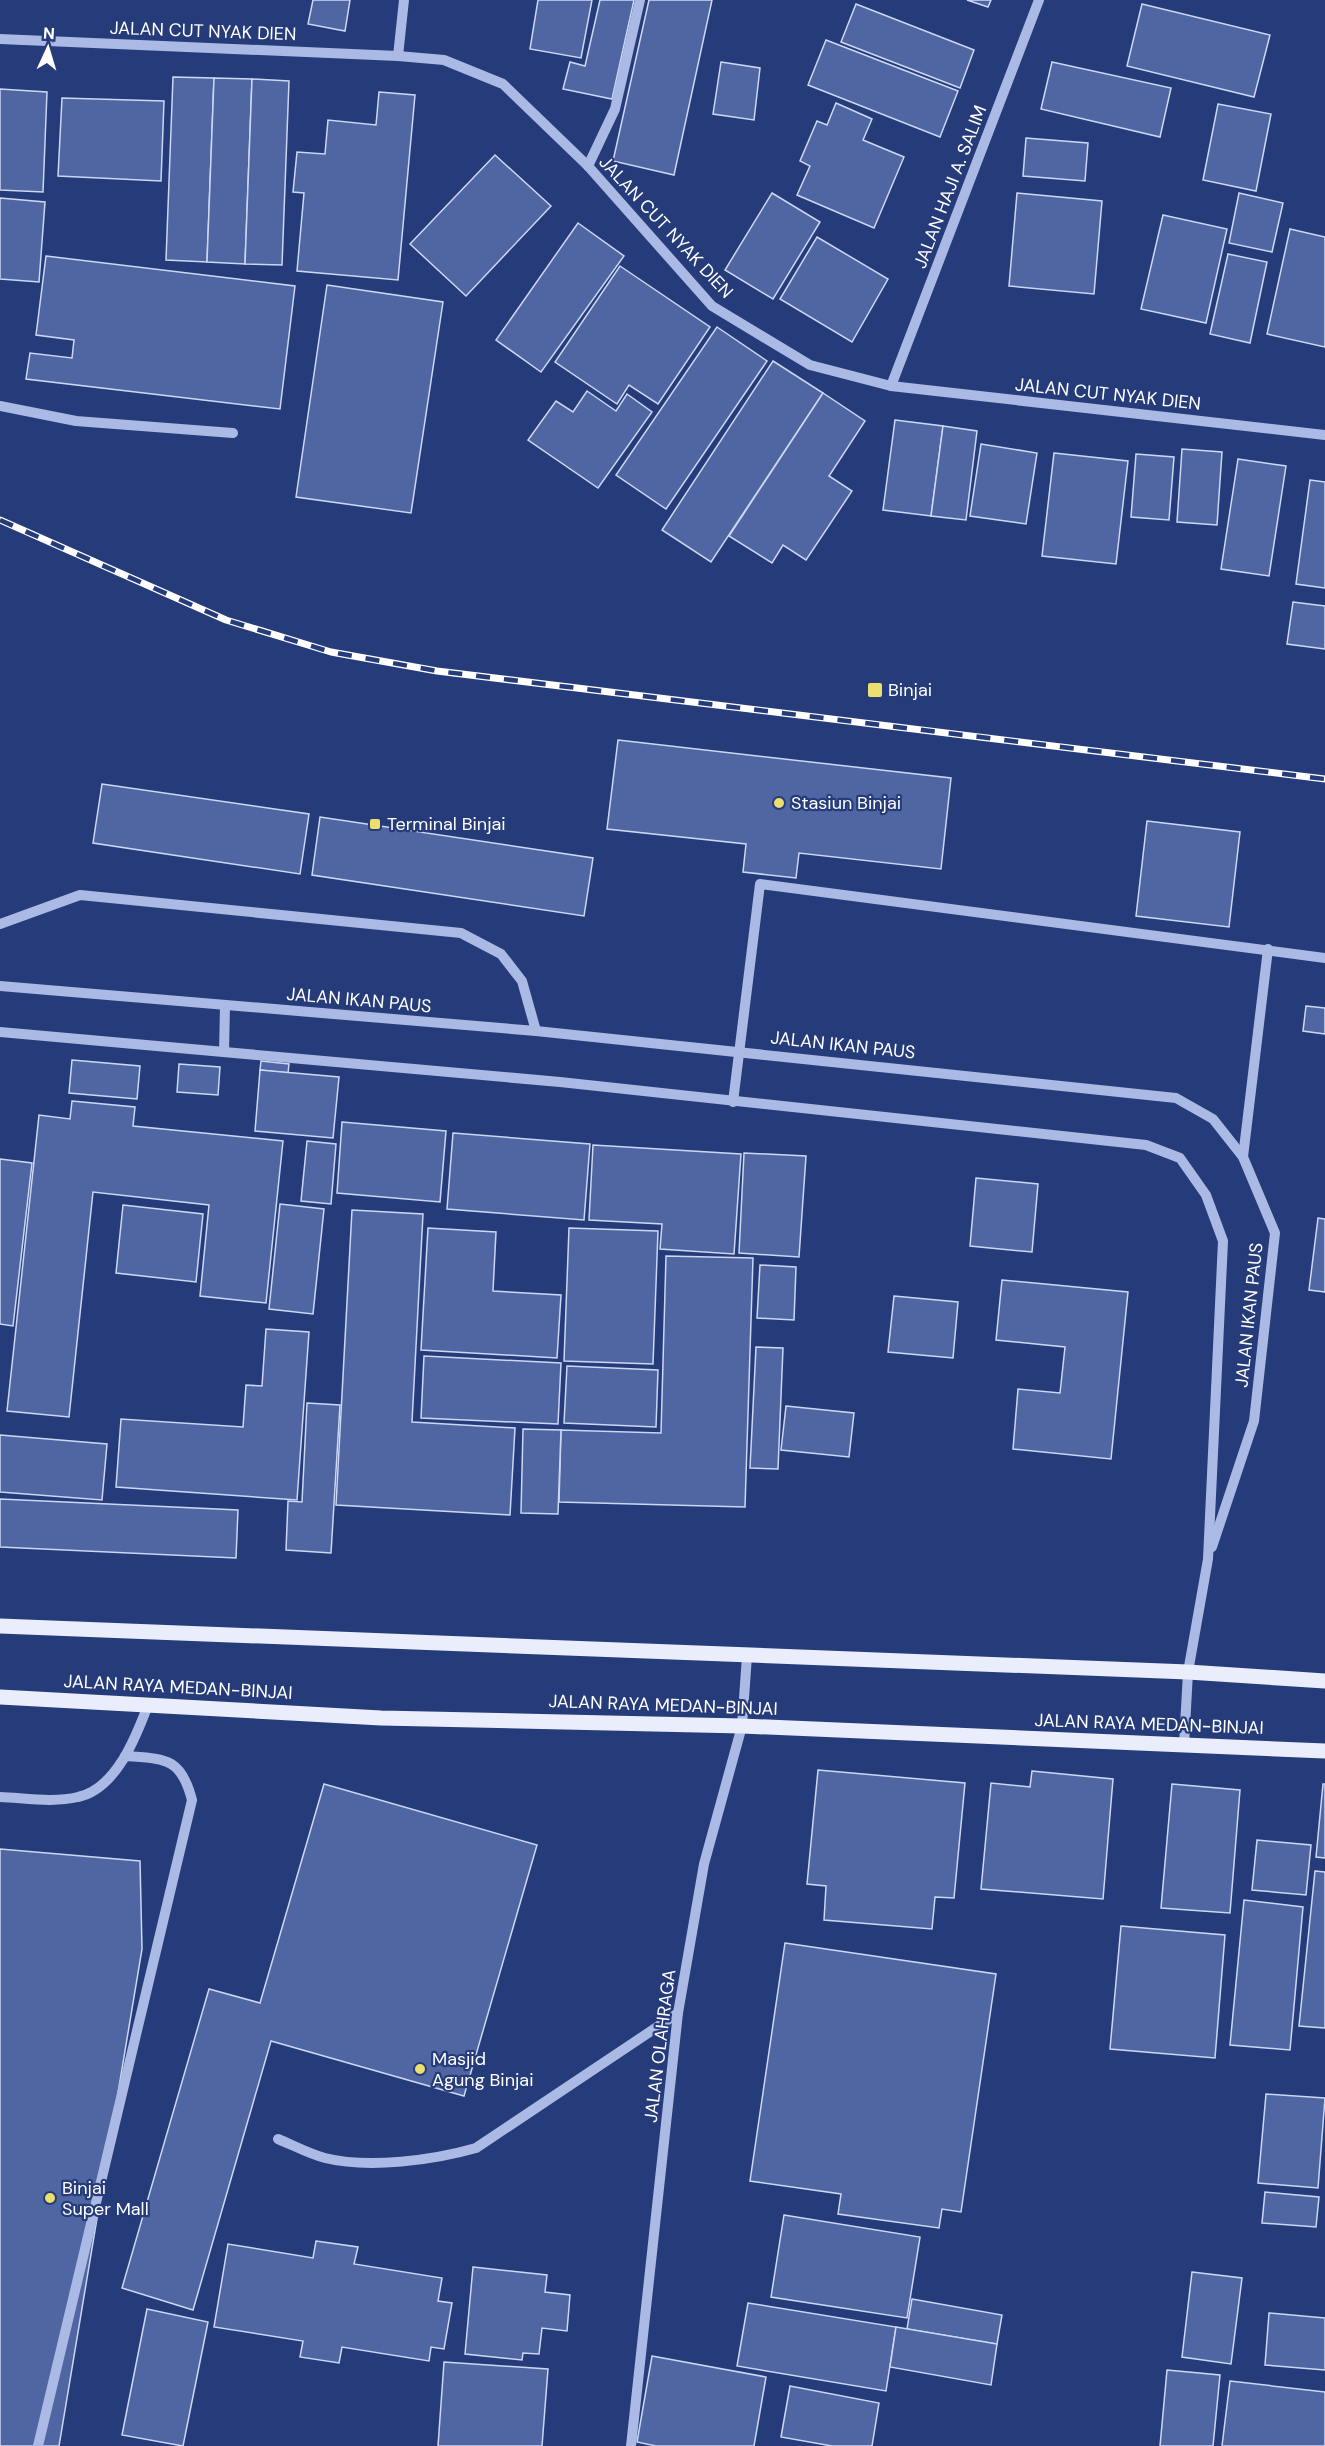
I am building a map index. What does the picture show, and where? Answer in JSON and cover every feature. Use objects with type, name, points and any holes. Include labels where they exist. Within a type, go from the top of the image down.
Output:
[{"type":"main road","points":[[0,1626],[1188,1672],[1325,1681]]},
{"type":"main road","name":"JALAN RAYA MEDAN-BINJAI","points":[[0,1697],[381,1718],[742,1726],[1325,1751]]},
{"type":"street","points":[[398,56],[404,0]]},
{"type":"street","points":[[588,166],[615,109],[640,0]]},
{"type":"street","name":"JALAN HAJI A. SALIM","points":[[891,386],[1039,0]]},
{"type":"street","name":"JALAN CUT NYAK DIEN","points":[[0,39],[398,56],[444,60],[503,84],[588,166],[712,306],[810,365],[891,386],[1325,435]]},
{"type":"street","points":[[0,406],[76,421],[233,433]]},
{"type":"street","points":[[733,1102],[760,884],[1325,958]]},
{"type":"street","points":[[0,924],[80,895],[462,933],[501,954],[522,981],[536,1031]]},
{"type":"street","points":[[1243,1157],[1268,949]]},
{"type":"street","name":"JALAN IKAN PAUS","points":[[0,986],[536,1031],[1176,1098],[1213,1119],[1243,1157],[1275,1233],[1254,1421],[1208,1559]]},
{"type":"street","points":[[224,1052],[225,1006]]},
{"type":"street","name":"JALAN IKAN PAUS","points":[[0,1032],[560,1082],[1146,1145],[1180,1158],[1206,1196],[1223,1241],[1208,1559],[1188,1672],[1184,1745]]},
{"type":"street","name":"JALAN OLAHRAGA","points":[[631,2446],[678,2013],[704,1864],[742,1726],[747,1656]]},
{"type":"street","points":[[0,1797],[54,1800],[80,1797],[110,1778],[136,1737],[148,1705]]},
{"type":"street","points":[[38,2446],[192,1800],[186,1777],[167,1760],[125,1756]]},
{"type":"street","points":[[278,2139],[326,2158],[366,2162],[443,2158],[476,2148],[678,2013]]},
{"type":"building","points":[[313,0],[350,0],[345,31],[308,24]]},
{"type":"building","points":[[538,0],[592,0],[581,58],[530,49]]},
{"type":"building","points":[[600,0],[634,0],[612,99],[563,89],[570,62],[585,66]]},
{"type":"building","points":[[649,0],[712,0],[674,175],[613,161]]},
{"type":"building","points":[[967,0],[991,0],[988,7]]},
{"type":"building","points":[[856,4],[974,50],[960,88],[841,42]]},
{"type":"building","points":[[1142,4],[1270,35],[1254,97],[1127,66]]},
{"type":"building","points":[[826,40],[958,91],[940,137],[808,85]]},
{"type":"building","points":[[721,62],[760,68],[754,120],[713,114]]},
{"type":"building","points":[[1052,62],[1171,88],[1160,137],[1041,109]]},
{"type":"building","points":[[173,77],[214,78],[207,262],[166,260]]},
{"type":"building","points":[[214,78],[252,79],[245,264],[207,262]]},
{"type":"building","points":[[252,79],[289,81],[282,265],[245,264]]},
{"type":"building","points":[[0,89],[47,92],[43,192],[0,190]]},
{"type":"building","points":[[379,92],[415,95],[398,280],[297,271],[304,193],[293,192],[297,152],[325,154],[328,120],[376,125]]},
{"type":"building","points":[[62,98],[164,101],[161,181],[58,176]]},
{"type":"building","points":[[836,103],[872,119],[863,140],[904,157],[874,228],[797,195],[810,166],[800,161],[817,121],[827,125]]},
{"type":"building","points":[[1218,104],[1271,114],[1256,191],[1203,180]]},
{"type":"building","points":[[1026,138],[1088,143],[1085,181],[1023,176]]},
{"type":"building","points":[[495,155],[551,206],[466,296],[410,244]]},
{"type":"building","points":[[772,193],[820,222],[773,299],[725,270]]},
{"type":"building","points":[[1017,193],[1102,201],[1094,294],[1009,286]]},
{"type":"building","points":[[1239,193],[1283,203],[1272,252],[1229,243]]},
{"type":"building","points":[[0,198],[45,202],[39,282],[0,279]]},
{"type":"building","points":[[1163,215],[1227,229],[1206,323],[1141,309]]},
{"type":"building","points":[[578,223],[624,256],[541,372],[496,340]]},
{"type":"building","points":[[1290,229],[1325,237],[1325,347],[1267,334]]},
{"type":"building","points":[[817,237],[888,279],[852,342],[780,299]]},
{"type":"building","points":[[1228,254],[1267,262],[1250,343],[1210,334]]},
{"type":"building","points":[[46,256],[295,286],[280,409],[26,379],[30,353],[72,358],[74,340],[36,335]]},
{"type":"building","points":[[620,266],[710,327],[658,404],[629,385],[617,404],[555,362]]},
{"type":"building","points":[[327,285],[443,302],[411,513],[296,497]]},
{"type":"building","points":[[717,327],[767,361],[666,509],[616,475]]},
{"type":"building","points":[[773,361],[823,393],[711,562],[662,530]]},
{"type":"building","points":[[587,391],[616,411],[627,394],[652,412],[598,488],[528,440],[556,401],[573,412]]},
{"type":"building","points":[[823,393],[865,421],[829,476],[852,491],[806,560],[783,545],[772,563],[729,536]]},
{"type":"building","points":[[895,420],[943,426],[931,516],[883,510]]},
{"type":"building","points":[[943,426],[977,431],[966,520],[931,516]]},
{"type":"building","points":[[981,444],[1037,453],[1026,524],[970,516]]},
{"type":"building","points":[[1182,449],[1222,452],[1217,525],[1177,522]]},
{"type":"building","points":[[1054,453],[1128,461],[1116,564],[1042,556]]},
{"type":"building","points":[[1136,454],[1174,457],[1169,520],[1131,517]]},
{"type":"building","points":[[1238,459],[1286,466],[1269,576],[1221,569]]},
{"type":"building","points":[[1310,480],[1325,482],[1325,588],[1296,584]]},
{"type":"building","points":[[1293,602],[1325,606],[1325,649],[1287,644]]},
{"type":"building","name":"Stasiun Binjai","points":[[618,740],[951,778],[941,869],[799,853],[796,878],[743,872],[746,844],[607,829]]},
{"type":"building","points":[[102,784],[309,814],[300,874],[93,843]]},
{"type":"building","points":[[320,817],[593,858],[584,916],[312,875]]},
{"type":"building","points":[[1147,821],[1240,832],[1229,927],[1136,916]]},
{"type":"building","points":[[1306,1006],[1325,1008],[1325,1034],[1303,1031]]},
{"type":"building","points":[[72,1060],[140,1066],[137,1099],[69,1093]]},
{"type":"building","points":[[261,1061],[289,1064],[288,1073],[260,1070]]},
{"type":"building","points":[[179,1064],[220,1067],[218,1095],[177,1092]]},
{"type":"building","points":[[260,1070],[339,1077],[333,1138],[255,1131]]},
{"type":"building","points":[[72,1101],[135,1107],[133,1126],[283,1141],[266,1303],[200,1296],[209,1205],[93,1192],[69,1417],[7,1411],[39,1115],[70,1119]]},
{"type":"building","points":[[342,1122],[446,1131],[440,1202],[337,1193]]},
{"type":"building","points":[[453,1133],[590,1144],[584,1220],[447,1209]]},
{"type":"building","points":[[307,1141],[336,1144],[331,1204],[301,1201]]},
{"type":"building","points":[[593,1145],[741,1154],[734,1254],[660,1249],[662,1224],[589,1220]]},
{"type":"building","points":[[744,1153],[806,1156],[799,1257],[739,1253]]},
{"type":"building","points":[[0,1159],[32,1163],[13,1326],[0,1324]]},
{"type":"building","points":[[976,1178],[1038,1184],[1032,1252],[970,1246]]},
{"type":"building","points":[[280,1204],[324,1209],[313,1314],[269,1309]]},
{"type":"building","points":[[123,1205],[203,1214],[196,1282],[116,1273]]},
{"type":"building","points":[[352,1210],[423,1214],[412,1422],[515,1428],[510,1515],[336,1505]]},
{"type":"building","points":[[1318,1218],[1325,1219],[1325,1292],[1309,1290]]},
{"type":"building","points":[[428,1228],[496,1232],[493,1291],[561,1295],[557,1358],[421,1350]]},
{"type":"building","points":[[569,1228],[658,1231],[653,1364],[564,1361]]},
{"type":"building","points":[[666,1256],[753,1258],[745,1507],[559,1502],[561,1430],[661,1433]]},
{"type":"building","points":[[760,1265],[796,1267],[794,1320],[757,1318]]},
{"type":"building","points":[[1002,1280],[1128,1292],[1111,1459],[1013,1449],[1018,1389],[1060,1393],[1065,1347],[996,1340]]},
{"type":"building","points":[[894,1296],[958,1302],[953,1358],[888,1352]]},
{"type":"building","points":[[266,1329],[309,1332],[297,1500],[116,1487],[121,1419],[243,1427],[246,1385],[262,1386]]},
{"type":"building","points":[[756,1347],[783,1348],[778,1469],[750,1468]]},
{"type":"building","points":[[424,1356],[561,1363],[558,1424],[421,1418]]},
{"type":"building","points":[[567,1366],[658,1370],[656,1427],[564,1423]]},
{"type":"building","points":[[307,1403],[340,1405],[331,1553],[286,1550],[288,1501],[302,1502]]},
{"type":"building","points":[[786,1406],[854,1413],[849,1457],[781,1450]]},
{"type":"building","points":[[523,1429],[561,1430],[558,1514],[521,1513]]},
{"type":"building","points":[[0,1435],[107,1444],[102,1500],[0,1492]]},
{"type":"building","points":[[0,1499],[238,1510],[236,1558],[0,1547]]},
{"type":"building","points":[[818,1770],[965,1783],[954,1898],[935,1897],[932,1929],[824,1920],[826,1886],[807,1884]]},
{"type":"building","points":[[1032,1771],[1113,1779],[1103,1899],[981,1889],[991,1783],[1030,1787]]},
{"type":"building","name":"Masjid Agung Binjai","points":[[324,1784],[537,1845],[464,2096],[271,2041],[193,2310],[122,2288],[209,1989],[260,2003]]},
{"type":"building","points":[[1172,1784],[1240,1790],[1230,1913],[1161,1908]]},
{"type":"building","points":[[1323,1784],[1325,1784],[1325,1858],[1316,1857]]},
{"type":"building","points":[[1257,1840],[1311,1845],[1306,1895],[1252,1890]]},
{"type":"building","name":"Binjai Super Mall","points":[[0,1849],[140,1861],[142,1949],[59,2446],[0,2446]]},
{"type":"building","points":[[1315,1871],[1325,1872],[1325,2028],[1299,2026]]},
{"type":"building","points":[[1244,1900],[1303,1907],[1290,2050],[1230,2045]]},
{"type":"building","points":[[1121,1926],[1225,1935],[1215,2058],[1110,2049]]},
{"type":"building","points":[[785,1943],[996,1974],[961,2212],[942,2209],[939,2228],[838,2214],[841,2194],[750,2181]]},
{"type":"building","points":[[1266,2094],[1325,2098],[1318,2188],[1258,2183]]},
{"type":"building","points":[[1265,2192],[1319,2197],[1316,2227],[1262,2223]]},
{"type":"building","points":[[784,2215],[920,2237],[907,2318],[771,2297]]},
{"type":"building","points":[[316,2241],[358,2247],[354,2264],[442,2278],[438,2301],[452,2303],[444,2349],[431,2347],[429,2361],[342,2347],[339,2363],[300,2357],[303,2341],[214,2327],[228,2244],[313,2258]]},
{"type":"building","points":[[473,2267],[547,2275],[545,2292],[570,2295],[567,2331],[542,2328],[539,2354],[523,2353],[522,2360],[465,2354]]},
{"type":"building","points":[[1192,2272],[1242,2278],[1231,2364],[1182,2357]]},
{"type":"building","points":[[912,2299],[1002,2315],[997,2344],[907,2329]]},
{"type":"building","points":[[748,2303],[896,2327],[886,2391],[737,2366]]},
{"type":"building","points":[[147,2309],[208,2322],[183,2446],[122,2435]]},
{"type":"building","points":[[1269,2313],[1325,2318],[1325,2370],[1265,2365]]},
{"type":"building","points":[[896,2327],[997,2344],[991,2385],[890,2367]]},
{"type":"building","points":[[652,2356],[766,2377],[754,2446],[656,2446],[637,2442]]},
{"type":"building","points":[[444,2362],[548,2369],[542,2446],[438,2446]]},
{"type":"building","points":[[1167,2370],[1220,2375],[1213,2446],[1160,2446]]},
{"type":"building","points":[[1230,2381],[1325,2392],[1325,2446],[1222,2446]]},
{"type":"building","points":[[790,2386],[879,2403],[872,2446],[832,2446],[781,2437]]},
{"type":"railway","points":[[0,520],[226,620],[331,652],[437,671],[1325,779]]},
{"type":"place","name":"Binjai","points":[[875,690]]},
{"type":"place","name":"Stasiun Binjai","points":[[779,803]]},
{"type":"place","name":"Terminal Binjai","points":[[375,824]]},
{"type":"place","name":"Masjid Agung Binjai","points":[[420,2069]]},
{"type":"place","name":"Binjai Super Mall","points":[[50,2198]]}]
